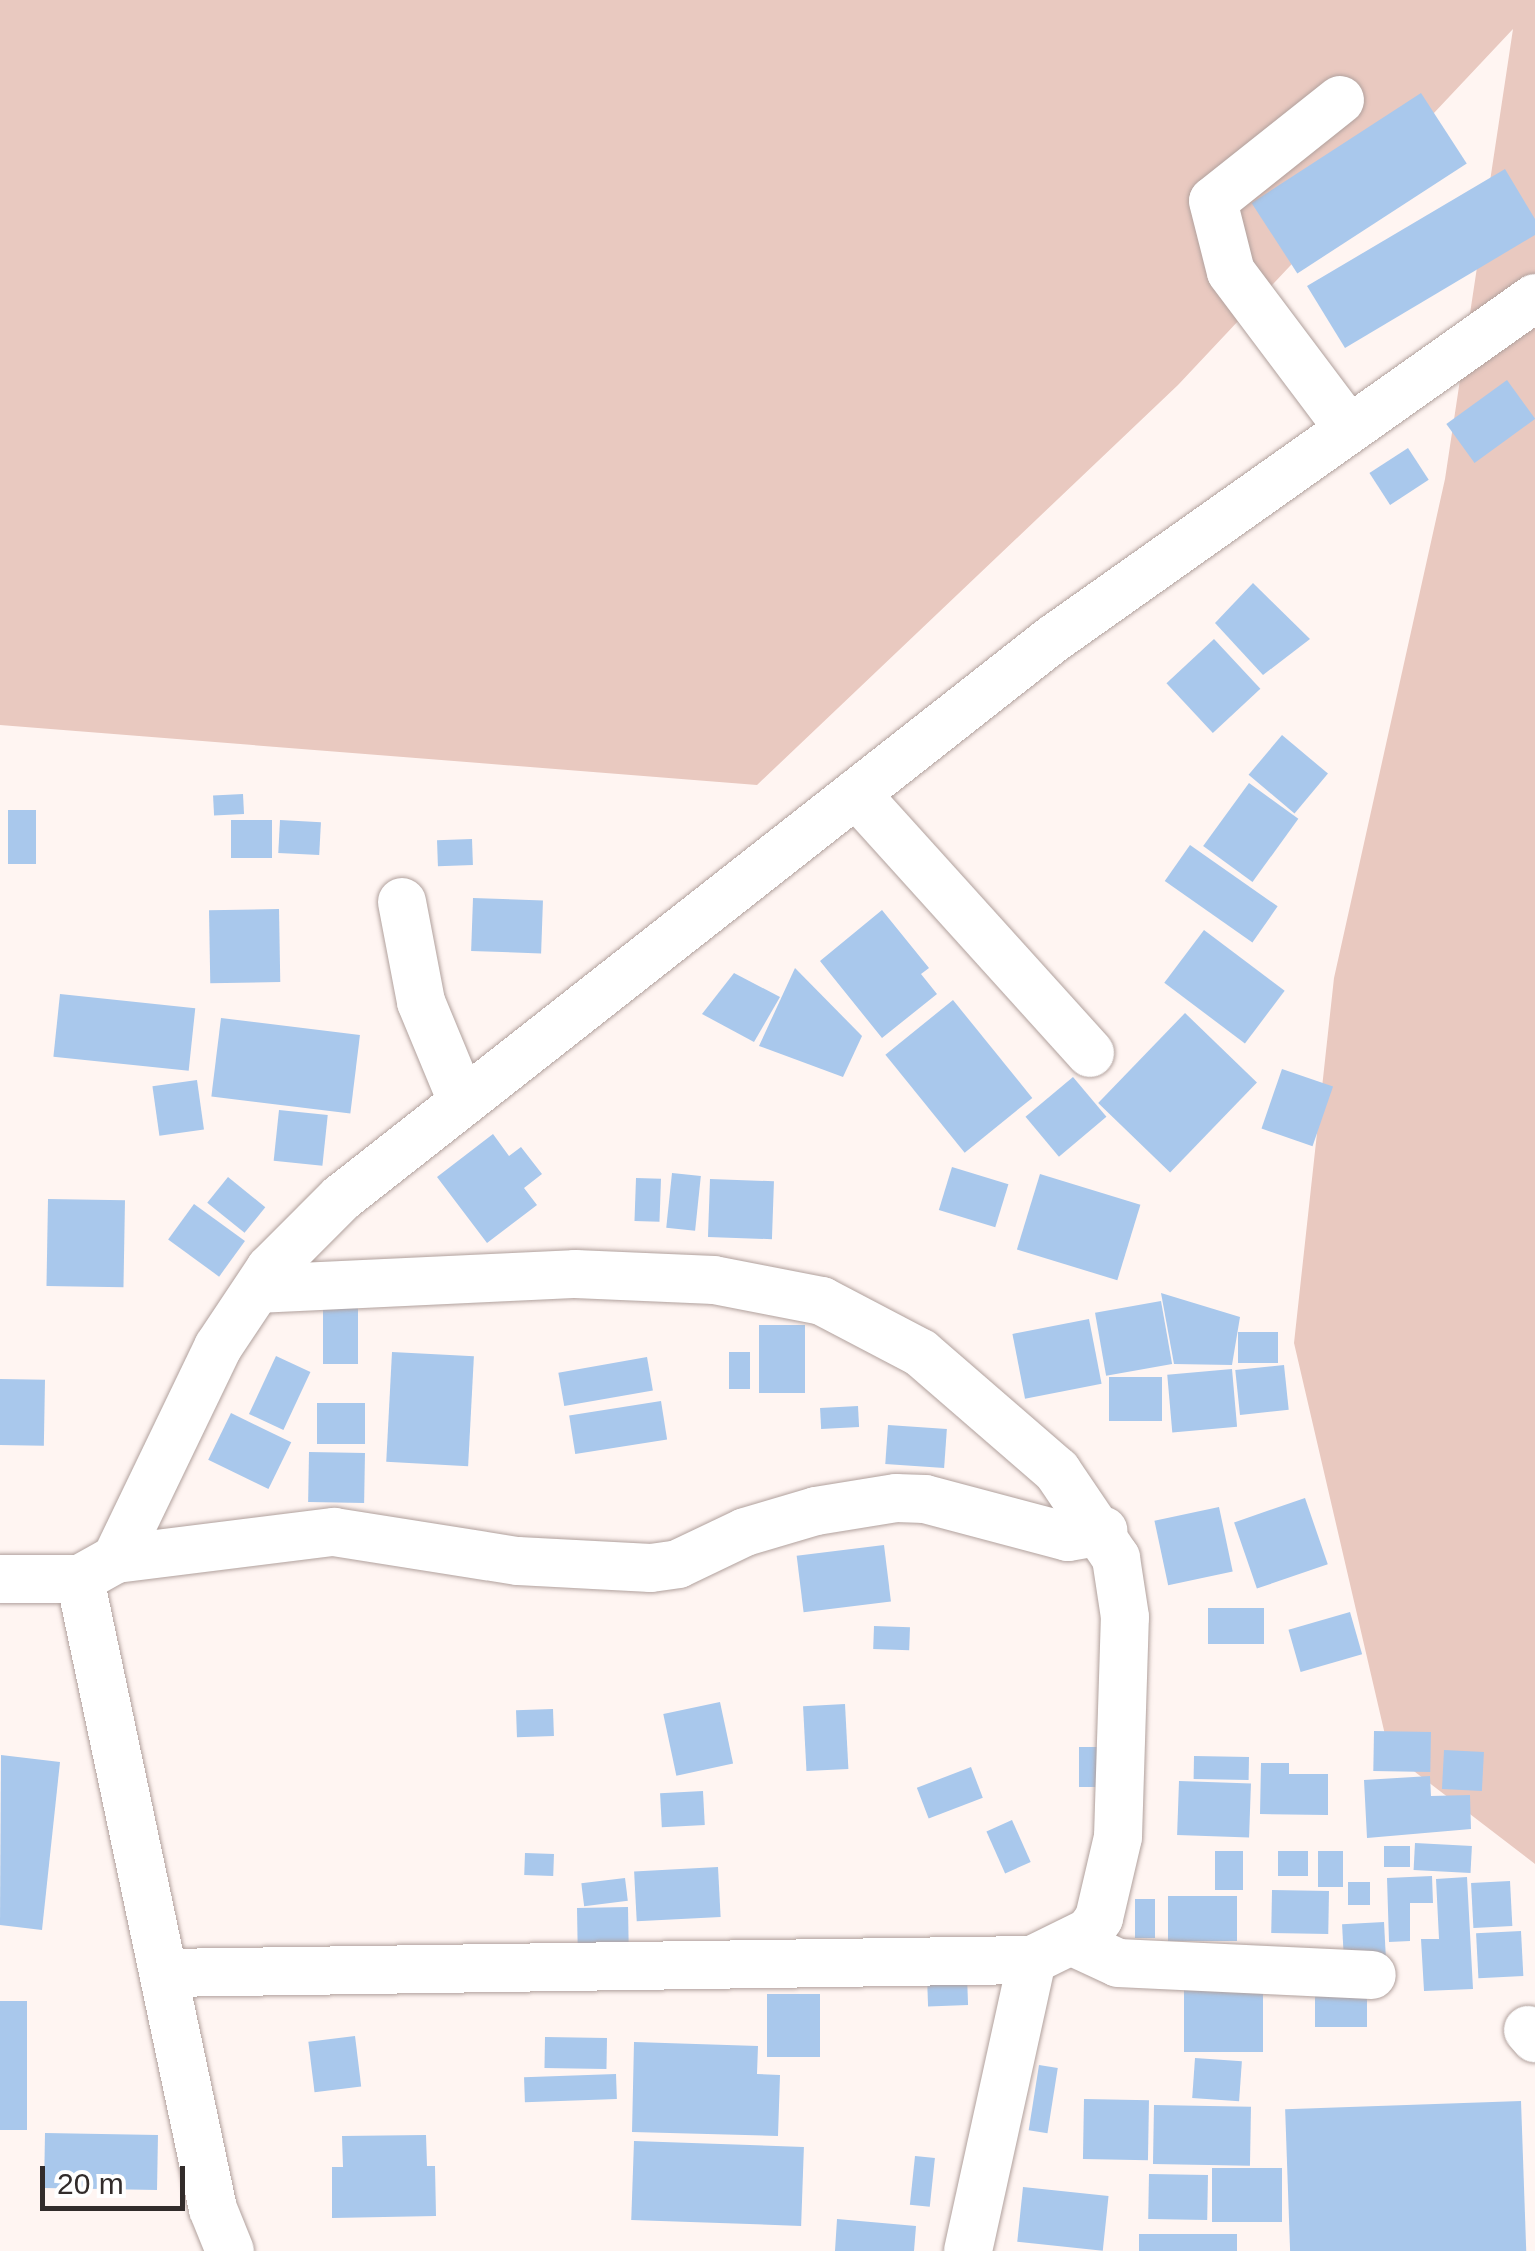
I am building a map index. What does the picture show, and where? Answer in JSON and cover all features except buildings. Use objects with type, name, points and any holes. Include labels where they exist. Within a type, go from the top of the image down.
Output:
[{"type":"street","points":[[1340,100],[1213,201],[1231,272],[1349,429]]},
{"type":"street","points":[[217,2250],[213,2209],[164,1973],[98,1569],[258,1288],[341,1198],[1053,638],[1535,298]]},
{"type":"street","points":[[856,794],[1090,1053]]},
{"type":"street","points":[[402,902],[421,1002],[462,1101]]},
{"type":"street","points":[[258,1288],[646,1274],[822,1301],[921,1352],[1057,1471],[1103,1531],[1116,1558],[1125,1617],[1118,1837],[1099,1918],[1054,1952],[968,2251]]},
{"type":"street","points":[[0,1579],[98,1569],[334,1532],[518,1561],[652,1568],[678,1564],[745,1532],[816,1511],[896,1498],[925,1499],[1068,1537],[1103,1531]]},
{"type":"street","points":[[164,1973],[1054,1952],[1118,1962],[1372,1975]]},
{"type":"shaded area","points":[[0,0],[1535,0],[1535,1864],[1389,1752],[1294,1343],[1334,978],[1445,479],[1513,29],[1178,385],[757,785],[0,725]]}]
